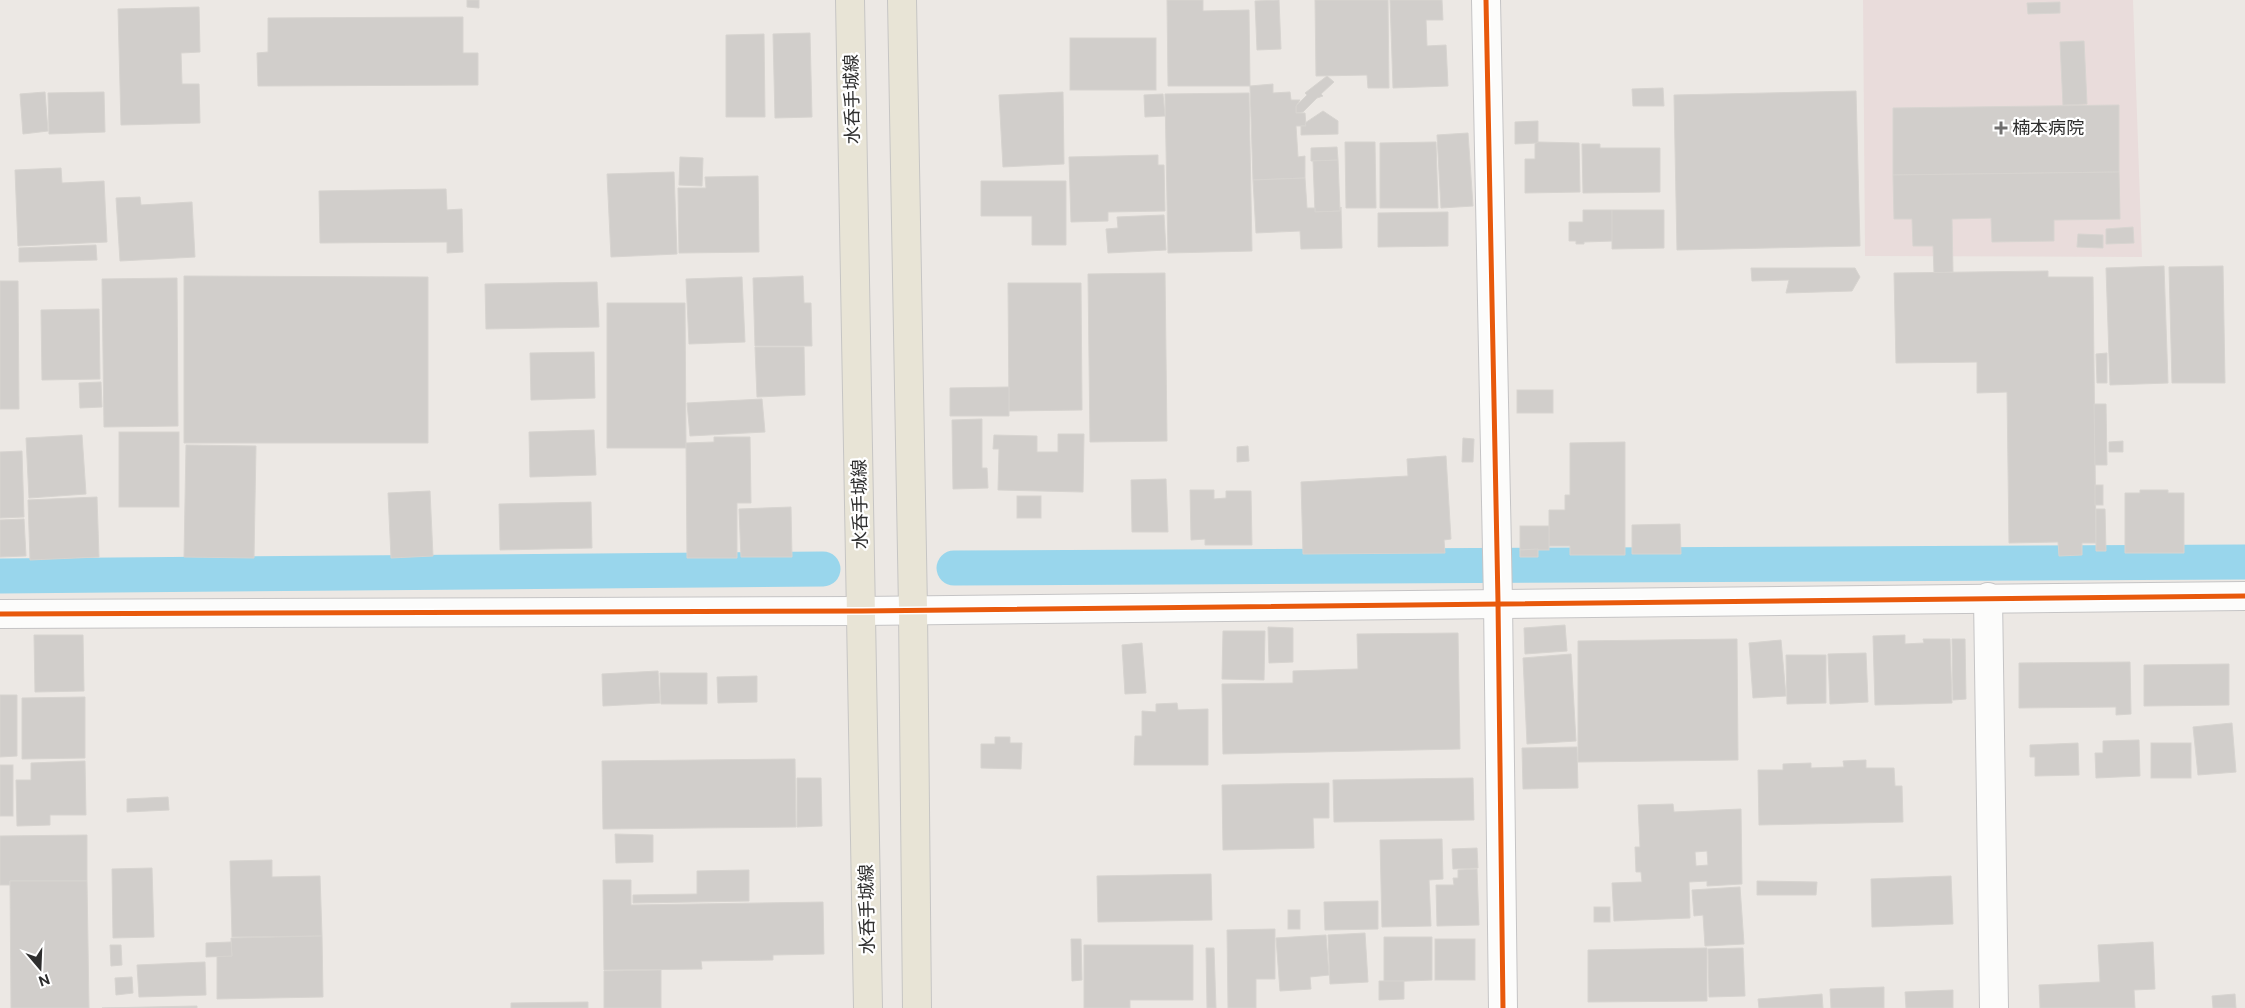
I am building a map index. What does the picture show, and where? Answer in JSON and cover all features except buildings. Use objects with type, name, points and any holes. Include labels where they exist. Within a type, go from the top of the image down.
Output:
[{"type":"main road","name":"水呑手城線","points":[[850,0],[868,1008]]},
{"type":"main road","points":[[902,0],[913,609],[917,1008]]},
{"type":"street","points":[[1486,0],[1498,602],[1503,1008]]},
{"type":"street","points":[[0,614],[862,610],[1498,602],[2245,596]]},
{"type":"street","points":[[1988,598],[1994,1008]]},
{"type":"shaded area","name":"楠本病院","points":[[1863,0],[2133,0],[2142,257],[1865,256]]},
{"type":"waterway","points":[[954,568],[2245,562]]},
{"type":"waterway","points":[[0,576],[823,569]]},
{"type":"cycle path","points":[[1486,0],[1498,602],[1503,1008]]},
{"type":"cycle path","points":[[0,614],[862,611],[2245,596]]},
{"type":"place","name":"楠本病院","points":[[2001,128]]}]
